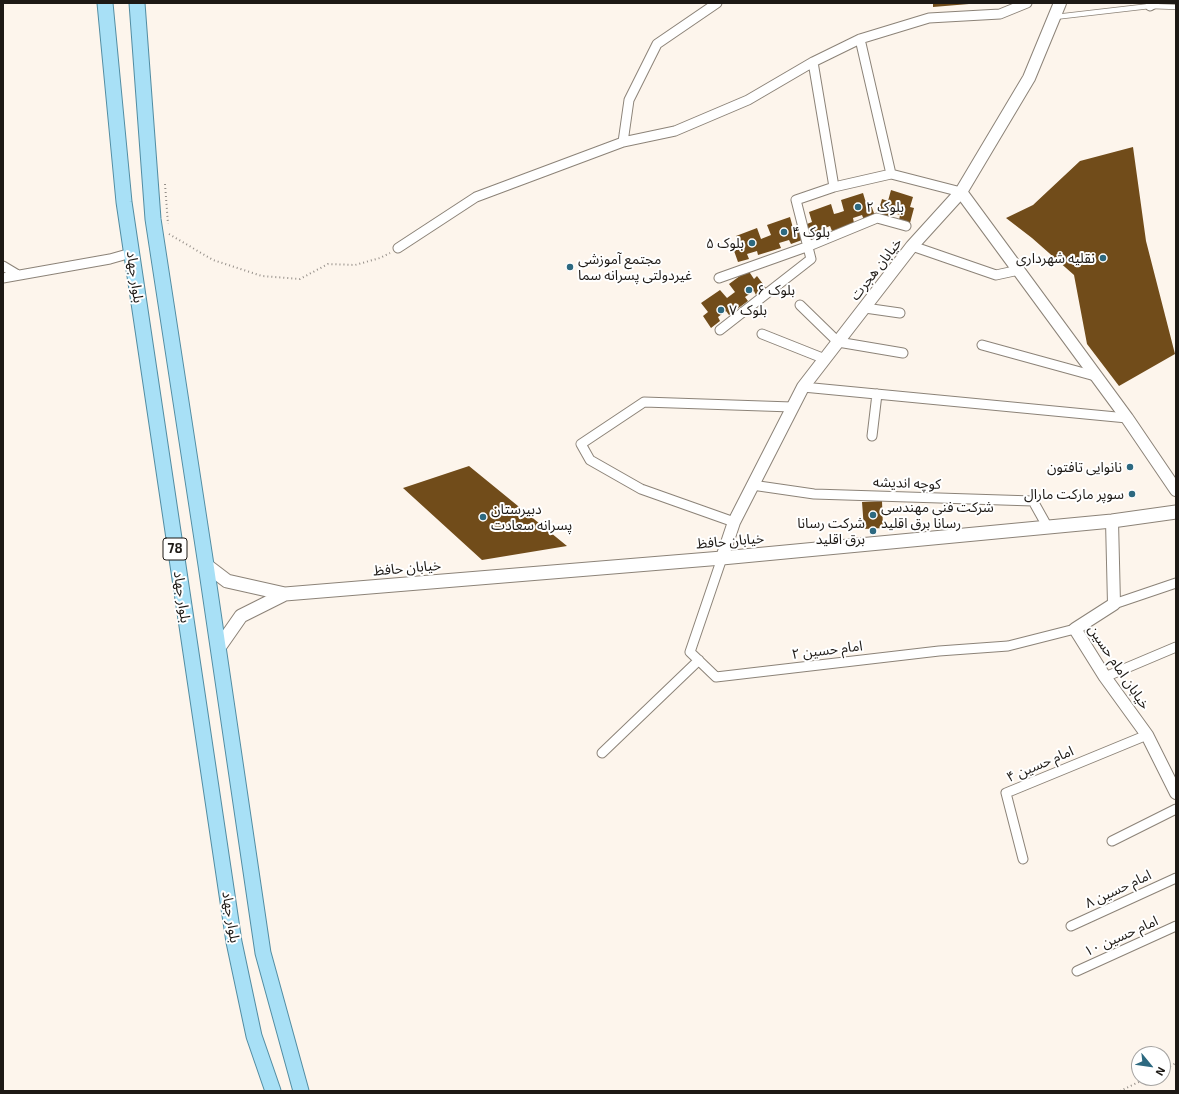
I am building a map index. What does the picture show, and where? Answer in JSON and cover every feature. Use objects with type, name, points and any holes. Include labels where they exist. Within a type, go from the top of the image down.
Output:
[{"type":"main road","name":"بلوار جهاد","points":[[105,3],[124,202],[131,253],[234,942],[254,1036],[273,1091]]},
{"type":"main road","name":"بلوار جهاد","points":[[137,3],[153,219],[263,953],[301,1091]]},
{"type":"main road","name":"خیابان حافظ","points":[[285,594],[722,558],[1112,521],[1176,512]]},
{"type":"main road","points":[[206,565],[227,581],[285,594]]},
{"type":"main road","points":[[218,649],[241,616],[285,594]]},
{"type":"street","points":[[623,142],[629,100],[657,44],[718,3]]},
{"type":"street","points":[[398,248],[476,197],[623,142],[675,131],[748,100],[813,62],[860,39],[929,18],[1000,14],[1027,3]]},
{"type":"street","name":"خیابان هجرت","points":[[722,558],[734,522],[803,387],[912,246],[961,192],[1029,78],[1060,3]]},
{"type":"street","points":[[860,39],[890,174]]},
{"type":"street","points":[[813,62],[834,187]]},
{"type":"street","points":[[720,330],[811,258],[796,200],[834,187],[890,174],[961,192],[1127,418],[1176,490]]},
{"type":"street","points":[[719,278],[809,246],[877,218],[906,226]]},
{"type":"street","points":[[912,246],[996,275],[1019,270]]},
{"type":"street","points":[[3,278],[110,259],[131,253]]},
{"type":"street","points":[[3,266],[18,275]]},
{"type":"street","points":[[800,305],[838,342],[903,353]]},
{"type":"street","points":[[865,308],[900,314]]},
{"type":"street","points":[[762,334],[825,359]]},
{"type":"street","points":[[982,345],[1095,376]]},
{"type":"street","points":[[803,387],[1127,418]]},
{"type":"street","points":[[872,436],[877,394]]},
{"type":"street","points":[[734,522],[641,489],[590,460],[581,444],[644,402],[792,407]]},
{"type":"street","name":"کوچه اندیشه","points":[[752,485],[814,494],[1033,501],[1047,526]]},
{"type":"street","points":[[1112,521],[1114,604],[1176,583]]},
{"type":"street","name":"امام حسین ۲","points":[[722,558],[690,652],[716,677],[939,651],[1008,646],[1075,629]]},
{"type":"street","name":"خیابان امام حسین","points":[[1114,604],[1075,629],[1105,677],[1147,735],[1176,793]]},
{"type":"street","points":[[1105,677],[1176,647]]},
{"type":"street","points":[[602,753],[699,660]]},
{"type":"street","name":"امام حسین ۴","points":[[1023,859],[1006,793],[1147,735]]},
{"type":"street","points":[[1112,841],[1176,809]]},
{"type":"street","name":"امام حسین ۸","points":[[1071,926],[1176,878]]},
{"type":"street","name":"امام حسین ۱۰","points":[[1077,971],[1176,926]]},
{"type":"lane","points":[[1055,17],[1152,5],[1176,7]]},
{"type":"path","points":[[150,183],[164,183],[169,235],[213,260],[262,276],[300,279],[328,264],[355,265],[380,258],[398,248]]},
{"type":"path","points":[[1120,1091],[1131,1086]]},
{"type":"building","points":[[933,3],[969,3],[969,4],[933,7]]},
{"type":"building","name":"نقلیه شهرداری","points":[[1133,147],[1146,241],[1175,354],[1119,386],[1087,344],[1074,275],[1032,238],[1006,218],[1033,205],[1080,161]]},
{"type":"building","points":[[891,190],[913,197],[910,207],[914,208],[910,223],[899,220],[900,215],[890,212],[889,217],[878,213],[882,199],[888,201]]},
{"type":"building","points":[[863,193],[866,203],[870,202],[875,216],[864,220],[862,215],[853,218],[854,223],[832,231],[830,226],[820,230],[822,234],[811,238],[807,224],[812,222],[809,212],[831,204],[834,214],[844,211],[841,200]]},
{"type":"building","points":[[790,217],[793,228],[797,226],[802,240],[791,244],[789,240],[779,243],[781,248],[758,255],[757,251],[747,254],[749,259],[738,262],[733,248],[739,246],[736,236],[757,228],[761,239],[771,235],[767,225]]},
{"type":"building","points":[[748,270],[754,279],[757,276],[766,288],[756,295],[754,291],[745,297],[748,301],[729,315],[726,311],[718,317],[720,321],[711,328],[703,316],[708,312],[701,303],[720,290],[727,298],[735,292],[729,284]]},
{"type":"building","name":"دبیرستان پسرانه سعادت","points":[[469,466],[567,546],[482,560],[403,488]]},
{"type":"building","name":"شرکت فنی مهندسی رسانا برق اقلید","points":[[882,501],[883,528],[864,529],[862,502]]},
{"type":"place","name":"بلوک ۲","points":[[858,207]]},
{"type":"place","name":"بلوک ۴","points":[[784,232]]},
{"type":"place","name":"بلوک ۵","points":[[752,243]]},
{"type":"place","name":"نقلیه شهرداری","points":[[1103,258]]},
{"type":"place","name":"مجتمع آموزشی غیردولتی پسرانه سما","points":[[570,267]]},
{"type":"place","name":"بلوک ۶","points":[[749,290]]},
{"type":"place","name":"بلوک ۷","points":[[721,310]]},
{"type":"place","name":"نانوایی تافتون","points":[[1130,467]]},
{"type":"place","name":"سوپر مارکت مارال","points":[[1132,494]]},
{"type":"place","name":"شرکت فنی مهندسی رسانا برق اقلید","points":[[873,515]]},
{"type":"place","name":"دبیرستان پسرانه سعادت","points":[[483,517]]},
{"type":"place","name":"شرکت رسانا برق اقلید","points":[[873,531]]}]
